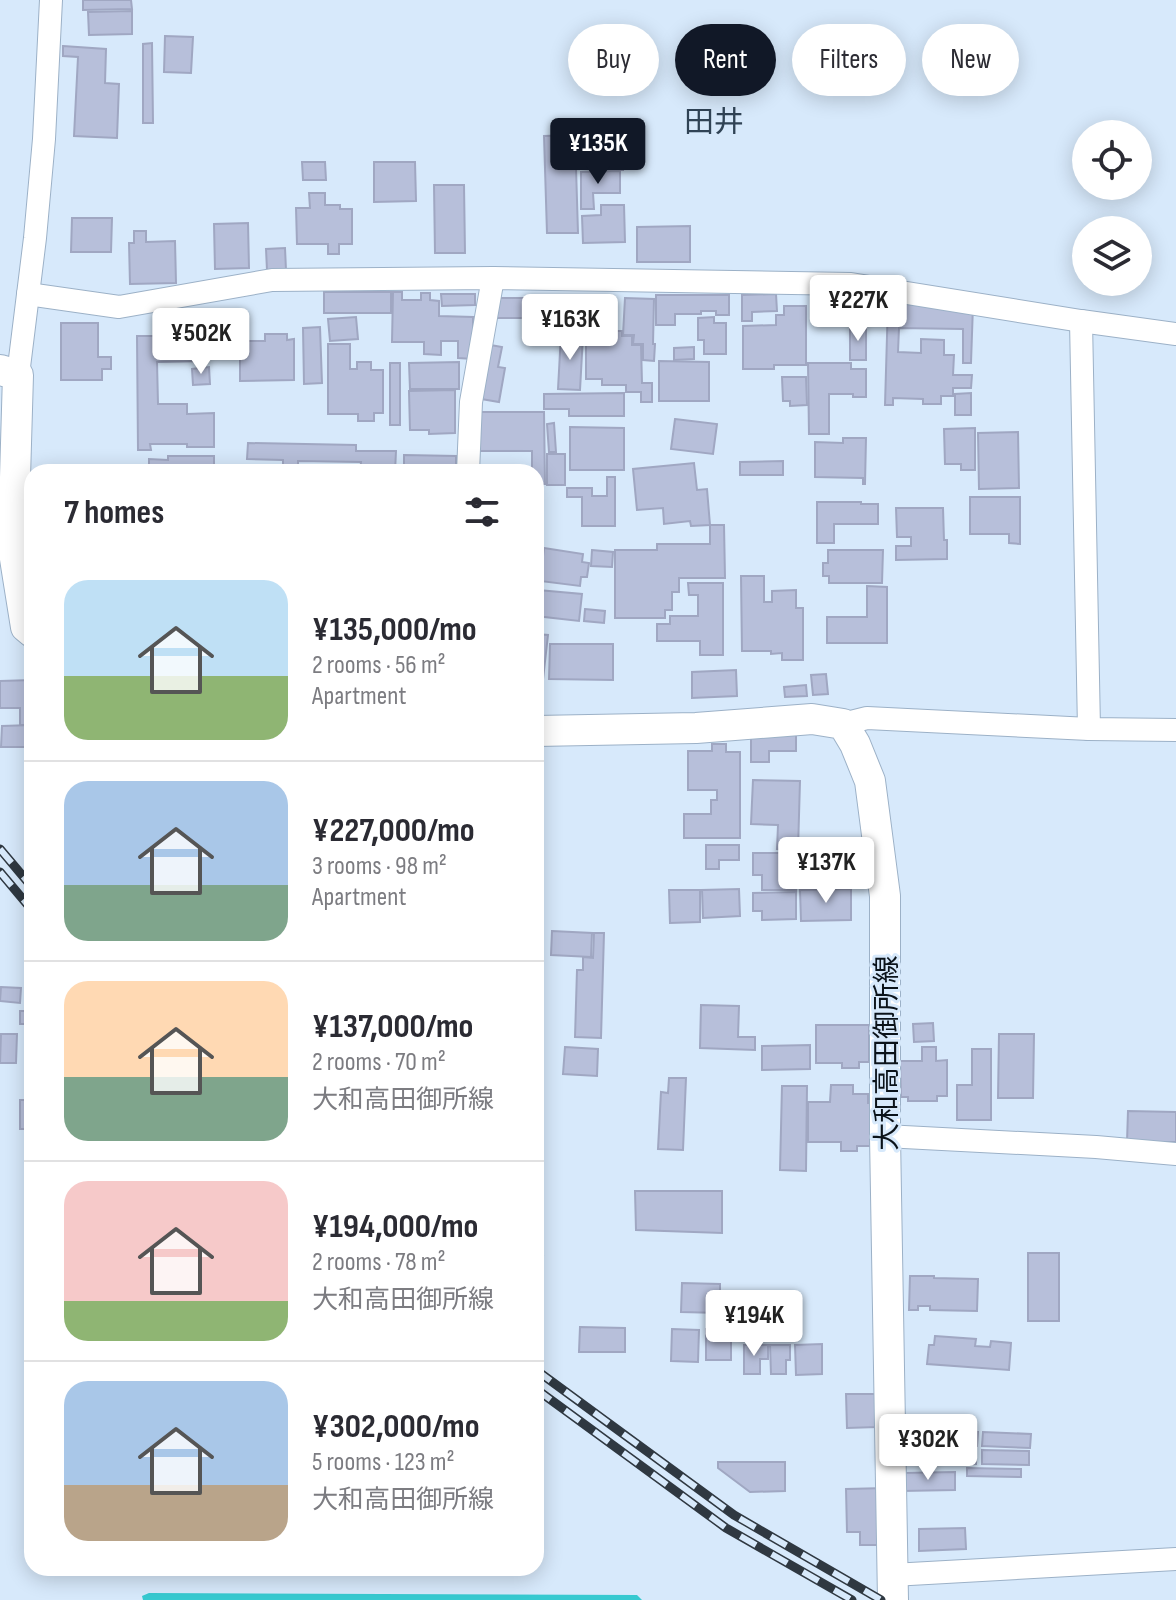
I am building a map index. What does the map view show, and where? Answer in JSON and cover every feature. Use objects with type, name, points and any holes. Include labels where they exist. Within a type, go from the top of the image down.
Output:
[{"type":"main road","points":[[9,373],[24,574]]},
{"type":"main road","points":[[544,731],[696,728],[812,719],[843,724]]},
{"type":"main road","name":"大和高田御所線","points":[[843,724],[870,781],[885,896],[885,1136],[892,1588]]},
{"type":"street","points":[[9,373],[28,294],[55,6]]},
{"type":"street","points":[[28,294],[119,307],[272,280],[493,278],[851,284],[1176,334]]},
{"type":"street","points":[[468,464],[471,402],[493,278]]},
{"type":"street","points":[[1081,321],[1089,729]]},
{"type":"street","points":[[843,724],[867,718],[1176,730]]},
{"type":"street","points":[[885,1136],[1176,1154]]},
{"type":"street","points":[[892,1588],[1176,1559]]},
{"type":"water","points":[[149,1593],[637,1595],[642,1600],[143,1600],[142,1596]]},
{"type":"building","points":[[83,0],[131,0],[132,9],[83,10]]},
{"type":"building","points":[[132,11],[132,34],[89,35],[88,12]]},
{"type":"building","points":[[165,36],[193,37],[191,73],[164,72]]},
{"type":"building","points":[[152,43],[153,123],[143,123],[143,44]]},
{"type":"building","points":[[63,46],[106,49],[105,83],[119,84],[117,138],[74,136],[78,57],[63,56]]},
{"type":"building","points":[[575,135],[578,233],[547,233],[544,136]]},
{"type":"building","points":[[582,135],[623,135],[623,170],[582,169]]},
{"type":"building","points":[[302,162],[325,162],[326,180],[303,180]]},
{"type":"building","points":[[374,162],[415,162],[416,201],[374,202]]},
{"type":"building","points":[[620,171],[620,193],[593,193],[594,209],[581,209],[581,172]]},
{"type":"building","points":[[434,185],[464,185],[465,253],[435,253]]},
{"type":"building","points":[[309,193],[325,193],[325,205],[352,209],[352,244],[339,244],[339,254],[328,254],[328,244],[297,244],[296,208],[310,208]]},
{"type":"building","points":[[601,205],[624,205],[625,242],[583,243],[582,216],[601,215]]},
{"type":"building","points":[[72,218],[112,218],[111,252],[71,252]]},
{"type":"building","points":[[248,223],[249,268],[215,269],[214,224]]},
{"type":"building","points":[[690,226],[690,262],[637,262],[637,227]]},
{"type":"building","points":[[134,231],[146,231],[146,242],[175,241],[176,283],[130,284],[129,243],[134,243]]},
{"type":"building","points":[[285,248],[286,270],[267,270],[266,249]]},
{"type":"building","points":[[324,292],[391,292],[391,313],[324,313]]},
{"type":"building","points":[[393,292],[402,292],[402,300],[421,300],[421,293],[430,293],[430,300],[439,301],[439,316],[473,317],[473,359],[458,358],[458,341],[441,341],[441,355],[424,354],[424,342],[392,342]]},
{"type":"building","points":[[814,292],[859,293],[859,321],[813,321]]},
{"type":"building","points":[[441,294],[475,294],[475,305],[442,306]]},
{"type":"building","points":[[776,294],[777,311],[752,312],[752,321],[742,321],[742,295]]},
{"type":"building","points":[[656,295],[729,295],[729,315],[716,315],[716,311],[675,314],[675,325],[656,325]]},
{"type":"building","points":[[495,298],[584,298],[584,318],[495,318]]},
{"type":"building","points":[[586,298],[610,298],[610,331],[622,331],[622,336],[632,336],[632,345],[641,345],[642,383],[652,383],[652,402],[641,402],[641,392],[626,392],[626,385],[602,385],[602,379],[586,379]]},
{"type":"building","points":[[625,298],[654,299],[654,361],[643,360],[643,344],[633,344],[634,335],[623,335]]},
{"type":"building","points":[[888,302],[973,305],[971,363],[963,363],[963,329],[899,328],[898,352],[921,353],[921,339],[944,340],[944,355],[954,355],[953,375],[972,375],[971,388],[953,388],[953,396],[941,396],[941,404],[923,404],[923,399],[893,398],[893,405],[885,405]]},
{"type":"building","points":[[784,306],[806,306],[806,365],[743,369],[743,326],[776,325],[776,315],[784,315]]},
{"type":"building","points":[[356,317],[358,339],[330,341],[328,319]]},
{"type":"building","points":[[714,317],[714,323],[726,323],[726,354],[704,354],[704,340],[698,340],[698,318]]},
{"type":"building","points":[[214,321],[242,321],[242,336],[215,336]]},
{"type":"building","points":[[61,323],[98,323],[98,357],[111,357],[111,369],[102,369],[102,380],[61,380]]},
{"type":"building","points":[[850,326],[866,326],[866,360],[850,360]]},
{"type":"building","points":[[320,327],[322,383],[304,384],[303,328]]},
{"type":"building","points":[[265,334],[287,334],[287,340],[294,339],[294,380],[240,381],[240,341],[265,341]]},
{"type":"building","points":[[561,334],[583,336],[580,390],[558,389]]},
{"type":"building","points":[[137,336],[189,336],[189,341],[207,341],[207,361],[157,362],[158,404],[187,404],[187,414],[214,413],[214,447],[150,444],[151,450],[138,450]]},
{"type":"building","points":[[328,344],[350,344],[350,369],[357,369],[357,362],[371,362],[371,370],[383,370],[383,413],[374,413],[374,421],[358,421],[358,414],[328,414]]},
{"type":"building","points":[[485,344],[502,347],[498,367],[505,368],[499,402],[475,398]]},
{"type":"building","points":[[694,347],[694,359],[674,360],[674,348]]},
{"type":"building","points":[[659,361],[709,362],[709,401],[659,401]]},
{"type":"building","points":[[459,362],[459,389],[410,389],[409,363]]},
{"type":"building","points":[[390,363],[400,363],[400,425],[390,425]]},
{"type":"building","points":[[808,363],[851,363],[851,369],[866,369],[866,397],[829,394],[829,434],[809,434]]},
{"type":"building","points":[[209,367],[210,384],[193,385],[192,369]]},
{"type":"building","points":[[782,377],[806,377],[807,405],[790,406],[790,401],[783,401]]},
{"type":"building","points":[[455,390],[455,433],[429,434],[429,430],[410,430],[409,391]]},
{"type":"building","points":[[624,393],[624,416],[569,416],[569,409],[544,409],[544,394]]},
{"type":"building","points":[[971,393],[971,415],[955,415],[955,394]]},
{"type":"building","points":[[475,412],[544,412],[545,484],[544,464],[532,464],[532,451],[475,451]]},
{"type":"building","points":[[675,419],[717,424],[713,454],[671,449]]},
{"type":"building","points":[[554,423],[556,452],[549,452],[547,424]]},
{"type":"building","points":[[570,427],[624,428],[624,470],[570,470]]},
{"type":"building","points":[[975,428],[975,470],[961,470],[961,464],[945,464],[944,429]]},
{"type":"building","points":[[1018,432],[1019,488],[979,489],[978,433]]},
{"type":"building","points":[[843,438],[866,438],[865,484],[863,478],[815,477],[815,442],[843,443]]},
{"type":"building","points":[[248,443],[356,445],[356,451],[396,451],[395,464],[298,461],[298,464],[283,464],[283,460],[247,459]]},
{"type":"building","points":[[547,454],[565,454],[565,485],[547,485]]},
{"type":"building","points":[[404,455],[456,456],[456,464],[404,464]]},
{"type":"building","points":[[168,456],[214,456],[214,464],[149,464],[149,459],[168,460]]},
{"type":"building","points":[[783,461],[783,475],[740,475],[740,462]]},
{"type":"building","points":[[694,463],[697,490],[707,489],[710,525],[691,526],[690,521],[664,524],[663,508],[637,510],[633,469]]},
{"type":"building","points":[[607,477],[615,477],[615,526],[582,526],[582,497],[567,497],[567,488],[592,488],[592,496],[607,496]]},
{"type":"building","points":[[970,497],[1020,497],[1020,544],[1009,543],[1009,534],[970,534]]},
{"type":"building","points":[[817,502],[878,504],[878,524],[834,524],[834,543],[817,543]]},
{"type":"building","points":[[896,508],[943,508],[947,559],[896,560],[896,546],[911,546],[911,537],[897,537]]},
{"type":"building","points":[[710,525],[724,525],[725,578],[679,578],[679,592],[672,592],[672,610],[665,610],[665,618],[615,618],[615,550],[657,550],[657,544],[710,544]]},
{"type":"building","points":[[544,548],[583,554],[582,562],[589,563],[587,577],[581,577],[580,586],[544,582]]},
{"type":"building","points":[[592,550],[613,552],[612,567],[591,566]]},
{"type":"building","points":[[828,550],[883,550],[882,583],[829,583],[829,576],[823,576],[823,563],[828,563]]},
{"type":"building","points":[[741,576],[764,576],[764,602],[772,602],[772,591],[796,590],[796,608],[803,608],[803,660],[782,660],[782,653],[771,654],[771,651],[742,651]]},
{"type":"building","points":[[688,583],[723,583],[723,655],[700,655],[700,641],[657,641],[657,624],[670,624],[670,616],[698,616],[698,595],[689,595]]},
{"type":"building","points":[[867,586],[887,587],[887,643],[827,643],[827,617],[867,617]]},
{"type":"building","points":[[544,591],[582,594],[579,621],[544,617]]},
{"type":"building","points":[[585,609],[605,611],[604,623],[584,621]]},
{"type":"building","points":[[544,635],[548,635],[544,670]]},
{"type":"building","points":[[550,644],[613,644],[613,680],[549,679]]},
{"type":"building","points":[[736,670],[737,696],[692,698],[692,672]]},
{"type":"building","points":[[826,674],[828,694],[813,695],[811,675]]},
{"type":"building","points":[[24,680],[24,725],[20,725],[20,708],[0,708],[0,681]]},
{"type":"building","points":[[806,685],[807,696],[785,697],[784,687]]},
{"type":"building","points":[[24,725],[24,747],[1,747],[2,726]]},
{"type":"building","points":[[751,729],[796,729],[796,751],[769,751],[769,762],[751,762]]},
{"type":"building","points":[[712,744],[726,744],[726,752],[740,752],[740,838],[684,838],[684,814],[711,814],[711,800],[717,800],[717,790],[688,790],[688,751],[712,751]]},
{"type":"building","points":[[753,780],[800,781],[798,850],[777,849],[778,825],[751,824]]},
{"type":"building","points":[[706,845],[739,845],[739,860],[719,860],[719,869],[706,869]]},
{"type":"building","points":[[753,853],[796,853],[796,890],[762,890],[762,875],[753,875]]},
{"type":"building","points":[[804,856],[853,857],[852,885],[804,885]]},
{"type":"building","points":[[739,889],[740,916],[703,918],[702,890]]},
{"type":"building","points":[[851,889],[851,920],[801,921],[800,890]]},
{"type":"building","points":[[669,890],[700,890],[700,922],[670,923]]},
{"type":"building","points":[[796,892],[796,919],[762,920],[762,911],[753,911],[753,893]]},
{"type":"building","points":[[552,931],[592,933],[591,957],[551,955]]},
{"type":"building","points":[[594,933],[604,933],[601,1038],[575,1037],[577,970],[583,970],[583,957],[593,958]]},
{"type":"building","points":[[1,987],[21,988],[20,1003],[0,1001]]},
{"type":"building","points":[[701,1005],[739,1006],[738,1037],[755,1037],[755,1050],[700,1048]]},
{"type":"building","points":[[20,1011],[24,1011],[24,1024],[20,1024]]},
{"type":"building","points":[[933,1023],[934,1041],[914,1042],[913,1024]]},
{"type":"building","points":[[816,1025],[869,1025],[869,1062],[859,1062],[859,1068],[842,1068],[842,1063],[816,1063]]},
{"type":"building","points":[[1,1034],[17,1034],[16,1063],[0,1063]]},
{"type":"building","points":[[999,1034],[1034,1034],[1033,1098],[998,1098]]},
{"type":"building","points":[[810,1045],[810,1069],[762,1070],[762,1046]]},
{"type":"building","points":[[565,1047],[598,1049],[597,1076],[563,1074]]},
{"type":"building","points":[[922,1047],[936,1047],[936,1061],[947,1060],[947,1096],[937,1096],[937,1101],[908,1101],[908,1097],[901,1097],[900,1061],[922,1061]]},
{"type":"building","points":[[972,1049],[991,1049],[991,1120],[957,1120],[957,1085],[972,1085]]},
{"type":"building","points":[[669,1078],[686,1078],[683,1150],[658,1149],[661,1092],[668,1093]]},
{"type":"building","points":[[831,1085],[853,1085],[853,1094],[868,1094],[870,1146],[857,1146],[857,1151],[841,1151],[841,1142],[808,1142],[808,1102],[830,1102]]},
{"type":"building","points":[[782,1086],[807,1086],[806,1171],[780,1170]]},
{"type":"building","points":[[20,1100],[24,1100],[24,1129],[20,1129]]},
{"type":"building","points":[[1128,1111],[1176,1112],[1176,1142],[1127,1142]]},
{"type":"building","points":[[635,1191],[722,1191],[722,1233],[636,1230]]},
{"type":"building","points":[[1028,1253],[1059,1253],[1059,1321],[1028,1321]]},
{"type":"building","points":[[910,1276],[978,1279],[977,1311],[930,1310],[930,1306],[909,1310]]},
{"type":"building","points":[[682,1283],[720,1284],[720,1313],[681,1312]]},
{"type":"building","points":[[580,1327],[625,1328],[625,1352],[579,1352]]},
{"type":"building","points":[[672,1329],[699,1330],[698,1362],[671,1361]]},
{"type":"building","points":[[706,1329],[731,1329],[731,1360],[706,1360]]},
{"type":"building","points":[[935,1336],[976,1339],[975,1346],[990,1347],[991,1341],[1011,1343],[1009,1370],[927,1364],[929,1345],[934,1345]]},
{"type":"building","points":[[822,1344],[822,1374],[796,1375],[795,1345]]},
{"type":"building","points":[[744,1345],[768,1345],[768,1359],[760,1359],[760,1374],[744,1374]]},
{"type":"building","points":[[770,1345],[790,1345],[786,1374],[771,1374]]},
{"type":"building","points":[[846,1394],[877,1394],[877,1427],[847,1428]]},
{"type":"building","points":[[928,1430],[978,1432],[977,1446],[927,1444]]},
{"type":"building","points":[[983,1432],[1031,1434],[1030,1448],[982,1446]]},
{"type":"building","points":[[906,1445],[921,1445],[921,1463],[905,1462]]},
{"type":"building","points":[[927,1449],[976,1450],[976,1464],[927,1462]]},
{"type":"building","points":[[982,1450],[1029,1451],[1029,1465],[982,1464]]},
{"type":"building","points":[[718,1462],[785,1462],[785,1491],[750,1492],[718,1468]]},
{"type":"building","points":[[967,1468],[1021,1469],[1021,1477],[967,1476]]},
{"type":"building","points":[[955,1472],[955,1490],[902,1491],[902,1473]]},
{"type":"building","points":[[886,1488],[887,1545],[860,1545],[860,1532],[847,1532],[846,1489]]},
{"type":"building","points":[[965,1528],[966,1549],[919,1551],[919,1529]]},
{"type":"railway","points":[[0,849],[24,878]]},
{"type":"railway","points":[[0,872],[24,900]]},
{"type":"railway","points":[[544,1376],[734,1515],[881,1600]]},
{"type":"railway","points":[[544,1395],[726,1528],[852,1600]]},
{"type":"district","name":"田井","points":[[714,122]]}]
